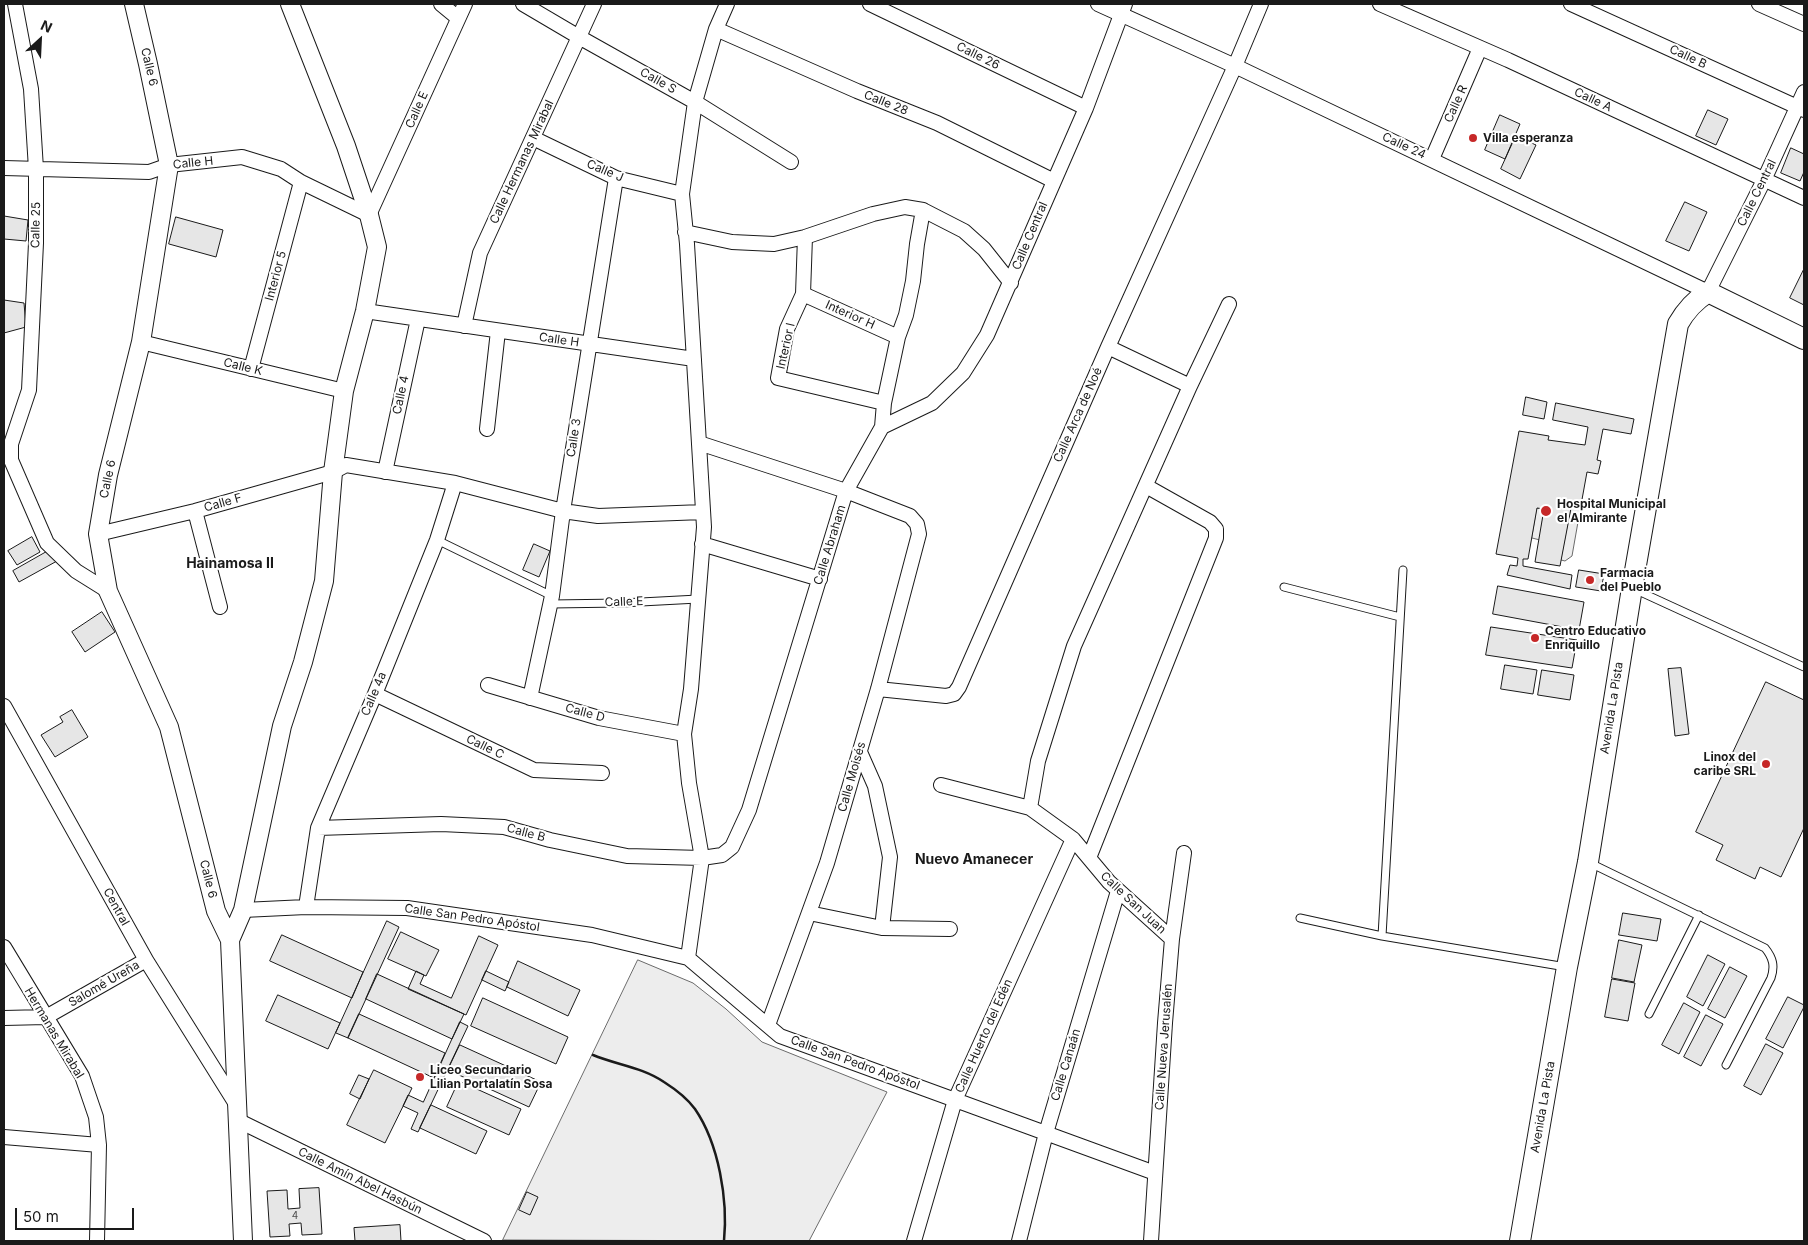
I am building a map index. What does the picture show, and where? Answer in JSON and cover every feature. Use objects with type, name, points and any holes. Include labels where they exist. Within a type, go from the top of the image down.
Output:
[{"type":"main road","points":[[1708,292],[1804,339]]},
{"type":"main road","name":"Avenida La Pista","points":[[1520,1241],[1567,967],[1588,862],[1632,588],[1678,324],[1685,311],[1694,301],[1708,292]]},
{"type":"street","name":"Calle 25","points":[[8,464],[7,438],[30,390],[36,243],[36,169],[31,89],[15,4]]},
{"type":"street","name":"Calle 6","points":[[134,4],[169,164],[141,342],[108,475],[98,534],[108,591],[169,726],[216,911],[230,940]]},
{"type":"street","points":[[243,1241],[230,940],[242,910],[282,726],[303,662],[324,582],[340,469],[344,391],[365,311],[377,247],[369,215],[346,146],[290,4]]},
{"type":"street","points":[[441,4],[458,18]]},
{"type":"street","name":"Calle E","points":[[369,215],[465,4]]},
{"type":"street","name":"Calle S","points":[[523,4],[695,102],[791,162]]},
{"type":"street","name":"Calle Hermanas Mirabal","points":[[464,326],[480,253],[594,4]]},
{"type":"street","points":[[688,958],[702,858],[689,783],[684,734],[691,689],[703,512],[682,194],[695,102],[716,29],[727,4]]},
{"type":"street","name":"Calle 26","points":[[870,4],[1086,108]]},
{"type":"street","name":"Calle 24","points":[[1098,4],[1123,9],[1235,66],[1708,292]]},
{"type":"street","name":"Calle Arca de Noé","points":[[878,689],[946,696],[954,694],[960,687],[1108,347],[1235,66],[1261,4]]},
{"type":"street","name":"Calle A","points":[[1380,4],[1480,48],[1804,198]]},
{"type":"street","name":"Calle B","points":[[1571,4],[1801,109]]},
{"type":"street","points":[[1759,4],[1804,24]]},
{"type":"street","name":"Calle Central","points":[[882,427],[932,403],[963,373],[987,335],[1086,108],[1123,9]]},
{"type":"street","name":"Calle 28","points":[[716,29],[857,91],[937,123],[1054,181]]},
{"type":"street","name":"Calle R","points":[[1432,159],[1480,48]]},
{"type":"street","name":"Calle Central","points":[[1708,292],[1801,109],[1804,92]]},
{"type":"street","name":"Calle J","points":[[533,138],[616,178],[682,194]]},
{"type":"street","name":"Calle H","points":[[4,168],[149,172],[169,164],[242,158],[282,168],[301,182],[369,215]]},
{"type":"street","name":"Calle 3","points":[[530,698],[552,600],[588,344],[616,178]]},
{"type":"street","name":"Interior 5","points":[[251,369],[301,182]]},
{"type":"street","points":[[685,232],[732,242],[774,244],[805,237],[873,214],[904,207],[923,210],[964,231],[984,249],[1011,282]]},
{"type":"street","name":"Calle Abraham","points":[[702,858],[722,855],[732,847],[741,830],[749,810],[846,491],[882,427],[884,403],[898,336],[906,314],[913,281],[923,210]]},
{"type":"street","name":"Interior I","points":[[805,237],[803,294],[787,328],[778,378],[884,403]]},
{"type":"street","name":"Interior H","points":[[803,294],[898,336]]},
{"type":"street","points":[[1030,808],[1038,761],[1074,646],[1190,386],[1229,304]]},
{"type":"street","name":"Calle H","points":[[365,311],[694,359]]},
{"type":"street","name":"Calle 4","points":[[385,472],[418,319]]},
{"type":"street","points":[[487,429],[498,331]]},
{"type":"street","name":"Calle K","points":[[141,342],[344,391]]},
{"type":"street","points":[[1108,347],[1190,386]]},
{"type":"street","points":[[699,443],[846,491]]},
{"type":"street","points":[[8,464],[46,543],[76,571],[108,591]]},
{"type":"street","points":[[340,469],[385,472],[455,483],[563,512],[598,516],[703,512]]},
{"type":"street","name":"Calle F","points":[[98,534],[195,512],[340,469]]},
{"type":"street","name":"Calle 4a","points":[[306,907],[318,828],[437,540],[455,483]]},
{"type":"street","points":[[1090,858],[1216,538],[1216,529],[1210,522],[1146,486]]},
{"type":"street","name":"Calle Moisés","points":[[768,1025],[827,863],[878,689],[919,534],[917,524],[910,516],[846,491]]},
{"type":"street","points":[[195,512],[220,607]]},
{"type":"street","points":[[702,544],[820,579]]},
{"type":"street","name":"Calle D","points":[[488,685],[599,718],[684,734]]},
{"type":"street","name":"Calle C","points":[[374,694],[534,770],[602,773]]},
{"type":"street","name":"Central","points":[[4,706],[146,960],[236,1112]]},
{"type":"street","points":[[860,752],[875,786],[890,857],[882,928]]},
{"type":"street","name":"Calle San Juan","points":[[941,785],[1030,808],[1074,839],[1109,882],[1172,939]]},
{"type":"street","name":"Calle B","points":[[318,828],[441,824],[504,827],[550,840],[627,856],[702,858]]},
{"type":"street","name":"Calle Huerto del Edén","points":[[914,1241],[955,1100],[1074,839]]},
{"type":"street","name":"Calle Nueva Jerusalén","points":[[1151,1241],[1172,939],[1184,853]]},
{"type":"street","name":"Calle Canaán","points":[[1019,1241],[1046,1133],[1118,891]]},
{"type":"street","name":"Calle San Pedro Apóstol","points":[[242,910],[306,907],[408,908],[592,935],[688,958],[780,1036],[1155,1173]]},
{"type":"street","points":[[809,913],[882,928],[950,929]]},
{"type":"street","name":"Hermanas Mirabal","points":[[4,948],[82,1076],[96,1117],[99,1145],[97,1241]]},
{"type":"street","name":"Salomé Ureña","points":[[4,1018],[46,1017],[146,960]]},
{"type":"street","name":"Calle Amín Abel Hasbún","points":[[236,1112],[484,1241]]},
{"type":"street","points":[[4,1137],[99,1145]]},
{"type":"lane","name":"Calle E","points":[[437,540],[552,600],[622,603],[698,598]]},
{"type":"lane","points":[[1382,936],[1403,570]]},
{"type":"lane","points":[[1284,587],[1400,617]]},
{"type":"lane","points":[[1632,588],[1804,667]]},
{"type":"lane","points":[[1588,862],[1765,948],[1771,956],[1774,964],[1771,978],[1726,1065]]},
{"type":"lane","points":[[1649,1014],[1699,915]]},
{"type":"lane","points":[[1300,918],[1382,936],[1567,967]]},
{"type":"shaded area","points":[[1572,503],[1581,505],[1572,556],[1565,561],[1561,560]]},
{"type":"shaded area","points":[[1537,508],[1544,509],[1540,540],[1532,538]]},
{"type":"shaded area","points":[[638,960],[693,983],[726,1009],[762,1042],[887,1092],[809,1241],[503,1240]]},
{"type":"building","points":[[1708,110],[1728,119],[1716,145],[1696,136]]},
{"type":"building","points":[[1500,115],[1520,124],[1505,159],[1485,150]]},
{"type":"building","points":[[1516,136],[1536,145],[1520,179],[1501,169]]},
{"type":"building","points":[[1791,148],[1804,154],[1804,172],[1800,181],[1781,173]]},
{"type":"building","points":[[1685,202],[1707,212],[1689,251],[1666,241]]},
{"type":"building","points":[[4,216],[28,220],[26,241],[4,239]]},
{"type":"building","points":[[176,217],[223,230],[216,257],[169,244]]},
{"type":"building","points":[[1804,269],[1804,305],[1790,298]]},
{"type":"building","points":[[4,300],[24,303],[26,327],[4,333]]},
{"type":"building","points":[[1526,397],[1547,402],[1544,419],[1523,415]]},
{"type":"building","points":[[1556,403],[1634,419],[1631,434],[1603,429],[1597,460],[1601,461],[1598,474],[1587,472],[1581,505],[1572,503],[1560,566],[1535,562],[1544,509],[1537,508],[1528,559],[1523,559],[1523,566],[1572,575],[1570,589],[1507,575],[1510,565],[1517,566],[1518,558],[1496,554],[1519,431],[1549,436],[1548,440],[1585,445],[1588,427],[1553,420]]},
{"type":"building","points":[[32,537],[40,552],[17,565],[8,551]]},
{"type":"building","points":[[534,544],[550,551],[539,577],[523,570]]},
{"type":"building","points":[[50,550],[57,561],[19,582],[13,571]]},
{"type":"building","name":"Farmacia del Pueblo","points":[[1579,570],[1604,574],[1601,591],[1576,587]]},
{"type":"building","points":[[1498,586],[1584,602],[1579,630],[1493,614]]},
{"type":"building","points":[[102,612],[115,632],[85,652],[72,632]]},
{"type":"building","points":[[1491,627],[1577,640],[1572,668],[1486,655]]},
{"type":"building","points":[[1505,665],[1537,670],[1533,694],[1501,689]]},
{"type":"building","points":[[1681,668],[1689,734],[1675,736],[1668,669]]},
{"type":"building","points":[[1542,670],[1574,675],[1570,700],[1538,695]]},
{"type":"building","name":"Linox del caribe SRL","points":[[1766,682],[1804,700],[1804,828],[1781,877],[1760,867],[1755,879],[1716,860],[1723,845],[1696,832]]},
{"type":"building","points":[[72,710],[88,737],[55,757],[41,735],[63,722],[60,717]]},
{"type":"building","points":[[1623,913],[1661,919],[1657,941],[1619,935]]},
{"type":"building","points":[[387,921],[399,927],[348,1038],[336,1033]]},
{"type":"building","points":[[401,932],[439,950],[426,976],[388,959]]},
{"type":"building","points":[[282,935],[363,972],[352,998],[270,961]]},
{"type":"building","points":[[479,936],[498,945],[466,1015],[408,989],[416,971],[424,975],[420,984],[451,998]]},
{"type":"building","points":[[1619,940],[1642,945],[1634,982],[1612,978]]},
{"type":"building","points":[[1708,955],[1725,964],[1703,1006],[1687,997]]},
{"type":"building","points":[[518,961],[580,990],[568,1016],[507,987]]},
{"type":"building","points":[[1730,967],[1747,976],[1725,1018],[1708,1009]]},
{"type":"building","points":[[486,971],[509,982],[505,991],[482,980]]},
{"type":"building","points":[[377,974],[464,1014],[452,1039],[366,999]]},
{"type":"building","points":[[1612,979],[1635,983],[1628,1021],[1605,1017]]},
{"type":"building","points":[[278,995],[340,1023],[328,1049],[266,1021]]},
{"type":"building","points":[[1788,997],[1804,1005],[1804,1007],[1783,1048],[1766,1039]]},
{"type":"building","points":[[483,998],[568,1037],[556,1064],[471,1026]]},
{"type":"building","points":[[1684,1003],[1700,1012],[1679,1054],[1662,1045]]},
{"type":"building","points":[[359,1014],[445,1053],[434,1078],[348,1038]]},
{"type":"building","points":[[1706,1015],[1723,1024],[1701,1066],[1684,1057]]},
{"type":"building","points":[[460,1022],[468,1026],[418,1132],[411,1129],[418,1113],[403,1106],[408,1095],[423,1102]]},
{"type":"building","points":[[1766,1044],[1783,1053],[1761,1095],[1744,1086]]},
{"type":"building","points":[[460,1045],[541,1082],[529,1107],[448,1070]]},
{"type":"building","points":[[374,1070],[412,1088],[385,1143],[347,1125]]},
{"type":"building","points":[[359,1075],[369,1079],[360,1099],[350,1094]]},
{"type":"building","points":[[459,1081],[521,1109],[509,1135],[447,1107]]},
{"type":"building","points":[[431,1105],[487,1131],[476,1154],[420,1128]]},
{"type":"building","points":[[319,1188],[322,1234],[302,1235],[301,1223],[289,1224],[290,1236],[270,1237],[267,1191],[287,1190],[288,1209],[300,1208],[299,1189]]},
{"type":"building","points":[[527,1192],[538,1197],[530,1215],[519,1210]]},
{"type":"building","points":[[400,1225],[401,1241],[355,1241],[354,1228]]},
{"type":"wall","points":[[593,1055],[656,1077],[681,1094],[695,1109],[710,1139],[720,1173],[725,1208],[724,1241]]},
{"type":"place","name":"Villa esperanza","points":[[1473,138]]},
{"type":"place","name":"Hospital Municipal el Almirante","points":[[1546,511]]},
{"type":"place","name":"Farmacia del Pueblo","points":[[1590,580]]},
{"type":"place","name":"Centro Educativo Enriquillo","points":[[1535,638]]},
{"type":"place","name":"Linox del caribe SRL","points":[[1766,764]]},
{"type":"place","name":"Liceo Secundario Lilian Portalatín Sosa","points":[[420,1077]]},
{"type":"district","name":"Hainamosa II","points":[[230,564]]},
{"type":"district","name":"Nuevo Amanecer","points":[[974,860]]}]
